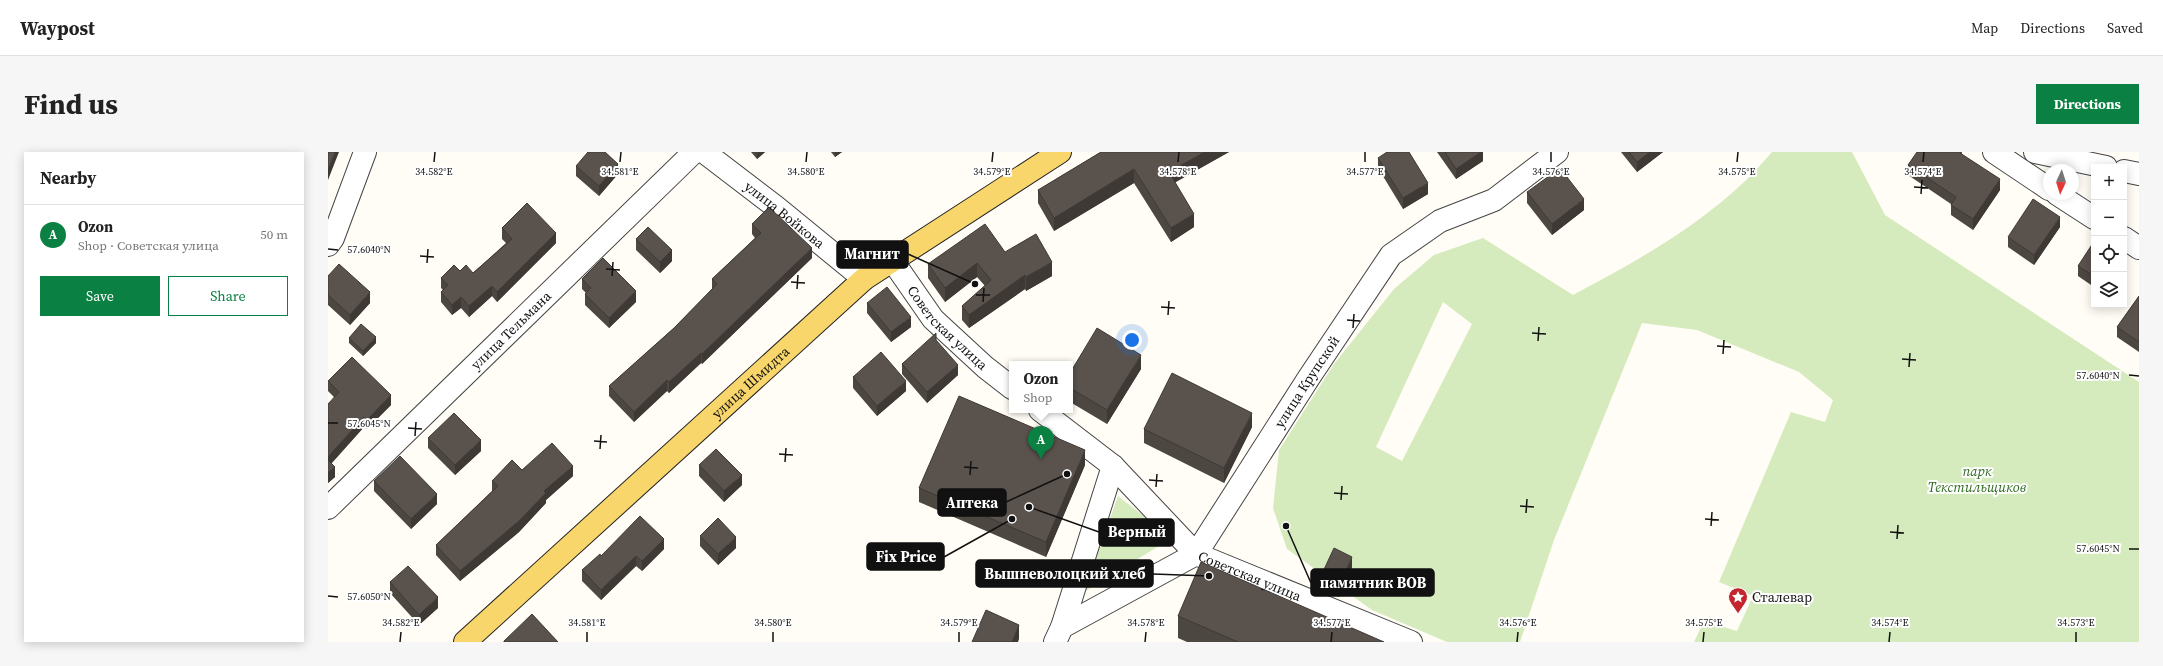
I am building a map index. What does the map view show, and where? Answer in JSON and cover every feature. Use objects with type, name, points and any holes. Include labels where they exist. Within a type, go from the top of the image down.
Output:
[{"type":"main road","name":"улица Шмидта","points":[[464,642],[864,279],[1060,152]]},
{"type":"street","points":[[328,245],[333,238],[365,152]]},
{"type":"street","name":"улица Тельмана","points":[[328,508],[694,152]]},
{"type":"street","name":"улица Войкова","points":[[704,152],[776,207],[864,279]]},
{"type":"street","name":"улица Крупской","points":[[1196,554],[1308,379],[1391,255],[1440,221],[1494,200],[1557,152]]},
{"type":"street","points":[[1994,152],[2043,185]]},
{"type":"street","points":[[2035,152],[2092,164]]},
{"type":"street","points":[[2127,172],[2139,174]]},
{"type":"street","points":[[2066,200],[2091,216]]},
{"type":"street","points":[[2127,240],[2139,248]]},
{"type":"street","name":"Советская улица","points":[[892,260],[933,318],[985,367],[1009,386]]},
{"type":"street","name":"Советская улица","points":[[1044,413],[1113,466],[1196,554],[1411,642]]},
{"type":"street","points":[[1059,635],[1113,466]]},
{"type":"street","points":[[1059,635],[1196,554]]},
{"type":"green space","name":"парк Текстильщиков","points":[[1772,152],[1852,152],[1885,215],[2139,382],[2139,642],[1694,642],[1704,621],[1737,631],[1753,596],[1719,582],[1791,412],[1825,422],[1833,400],[1799,372],[1697,330],[1642,323],[1554,540],[1520,642],[1447,642],[1372,610],[1287,549],[1273,508],[1279,450],[1334,364],[1394,289],[1434,255],[1483,238],[1573,295],[1662,245],[1704,216],[1747,179]],"holes":[[[1443,302],[1472,324],[1402,461],[1376,447]]]},
{"type":"green space","points":[[1118,496],[1172,538],[1084,592]]},
{"type":"building","points":[[328,152],[335,152],[328,170]]},
{"type":"building","points":[[588,152],[605,152],[618,164],[599,186],[576,166]]},
{"type":"building","points":[[1101,152],[1205,152],[1169,172],[1194,214],[1171,228],[1134,169],[1054,218],[1038,190]]},
{"type":"building","points":[[1387,152],[1409,152],[1428,183],[1403,198],[1378,158]]},
{"type":"building","points":[[1445,152],[1481,152],[1456,169]]},
{"type":"building","points":[[1629,152],[1650,152],[1637,162]]},
{"type":"building","points":[[1917,152],[1961,152],[1960,153],[2000,179],[1973,219],[1951,205],[1956,197],[1908,165]]},
{"type":"building","points":[[1560,168],[1584,199],[1552,224],[1527,192]]},
{"type":"building","points":[[2033,199],[2060,217],[2034,255],[2008,237]]},
{"type":"building","points":[[527,203],[556,233],[497,292],[492,286],[469,306],[461,297],[452,305],[441,292],[448,285],[441,278],[454,265],[460,271],[466,265],[473,273],[512,239],[502,228]]},
{"type":"building","points":[[769,207],[812,248],[702,354],[701,353],[669,382],[667,380],[634,412],[609,386],[674,328],[717,284],[712,279],[761,233],[752,224]]},
{"type":"building","points":[[985,224],[1005,252],[1036,234],[1052,262],[1026,277],[1025,275],[969,315],[962,306],[991,280],[977,263],[945,288],[928,264]]},
{"type":"building","points":[[648,227],[672,250],[660,262],[636,239]]},
{"type":"building","points":[[2091,246],[2091,274],[2078,266]]},
{"type":"building","points":[[603,258],[636,291],[609,318],[585,294],[591,288],[582,279]]},
{"type":"building","points":[[339,264],[370,292],[350,315],[328,295],[328,276]]},
{"type":"building","points":[[887,287],[911,317],[891,332],[867,303]]},
{"type":"building","points":[[2139,296],[2139,342],[2117,327]]},
{"type":"building","points":[[361,324],[376,337],[363,351],[349,338]]},
{"type":"building","points":[[1097,328],[1141,355],[1107,410],[1073,390],[1073,368]]},
{"type":"building","points":[[936,333],[936,340],[958,365],[927,392],[902,364]]},
{"type":"building","points":[[881,352],[906,381],[877,406],[853,377]]},
{"type":"building","points":[[352,357],[391,395],[367,420],[364,417],[328,457],[328,404],[339,392],[328,381]]},
{"type":"building","points":[[1172,373],[1252,413],[1224,468],[1144,429]]},
{"type":"building","points":[[959,396],[1085,450],[1046,542],[919,488]]},
{"type":"building","points":[[454,413],[481,440],[455,465],[428,438]]},
{"type":"building","points":[[552,443],[573,466],[544,491],[546,493],[519,521],[460,571],[436,545],[498,486],[492,481],[512,460],[522,470]]},
{"type":"building","points":[[716,449],[742,475],[724,491],[699,465]]},
{"type":"building","points":[[400,456],[437,494],[411,519],[374,481]]},
{"type":"building","points":[[328,460],[335,467],[328,473]]},
{"type":"building","points":[[640,516],[664,539],[642,561],[636,556],[601,590],[582,570],[600,554],[601,556]]},
{"type":"building","points":[[718,518],[736,537],[718,554],[700,536]]},
{"type":"building","points":[[1334,548],[1352,557],[1339,586],[1320,578]]},
{"type":"building","points":[[1201,562],[1384,642],[1238,642],[1178,616]]},
{"type":"building","points":[[408,566],[438,597],[419,615],[390,582]]},
{"type":"building","points":[[986,610],[1019,625],[1012,642],[972,642]]},
{"type":"building","points":[[532,614],[558,642],[504,642],[504,641]]},
{"type":"place","name":"Магнит","points":[[975,284]]},
{"type":"place","name":"Ozon","points":[[1041,459]]},
{"type":"place","name":"Аптека","points":[[1067,474]]},
{"type":"place","name":"Верный","points":[[1029,507]]},
{"type":"place","name":"Fix Price","points":[[1012,519]]},
{"type":"place","name":"памятник ВОВ","points":[[1286,526]]},
{"type":"place","name":"Вышневолоцкий хлеб","points":[[1209,576]]},
{"type":"place","name":"Сталевар","points":[[1738,614]]}]
